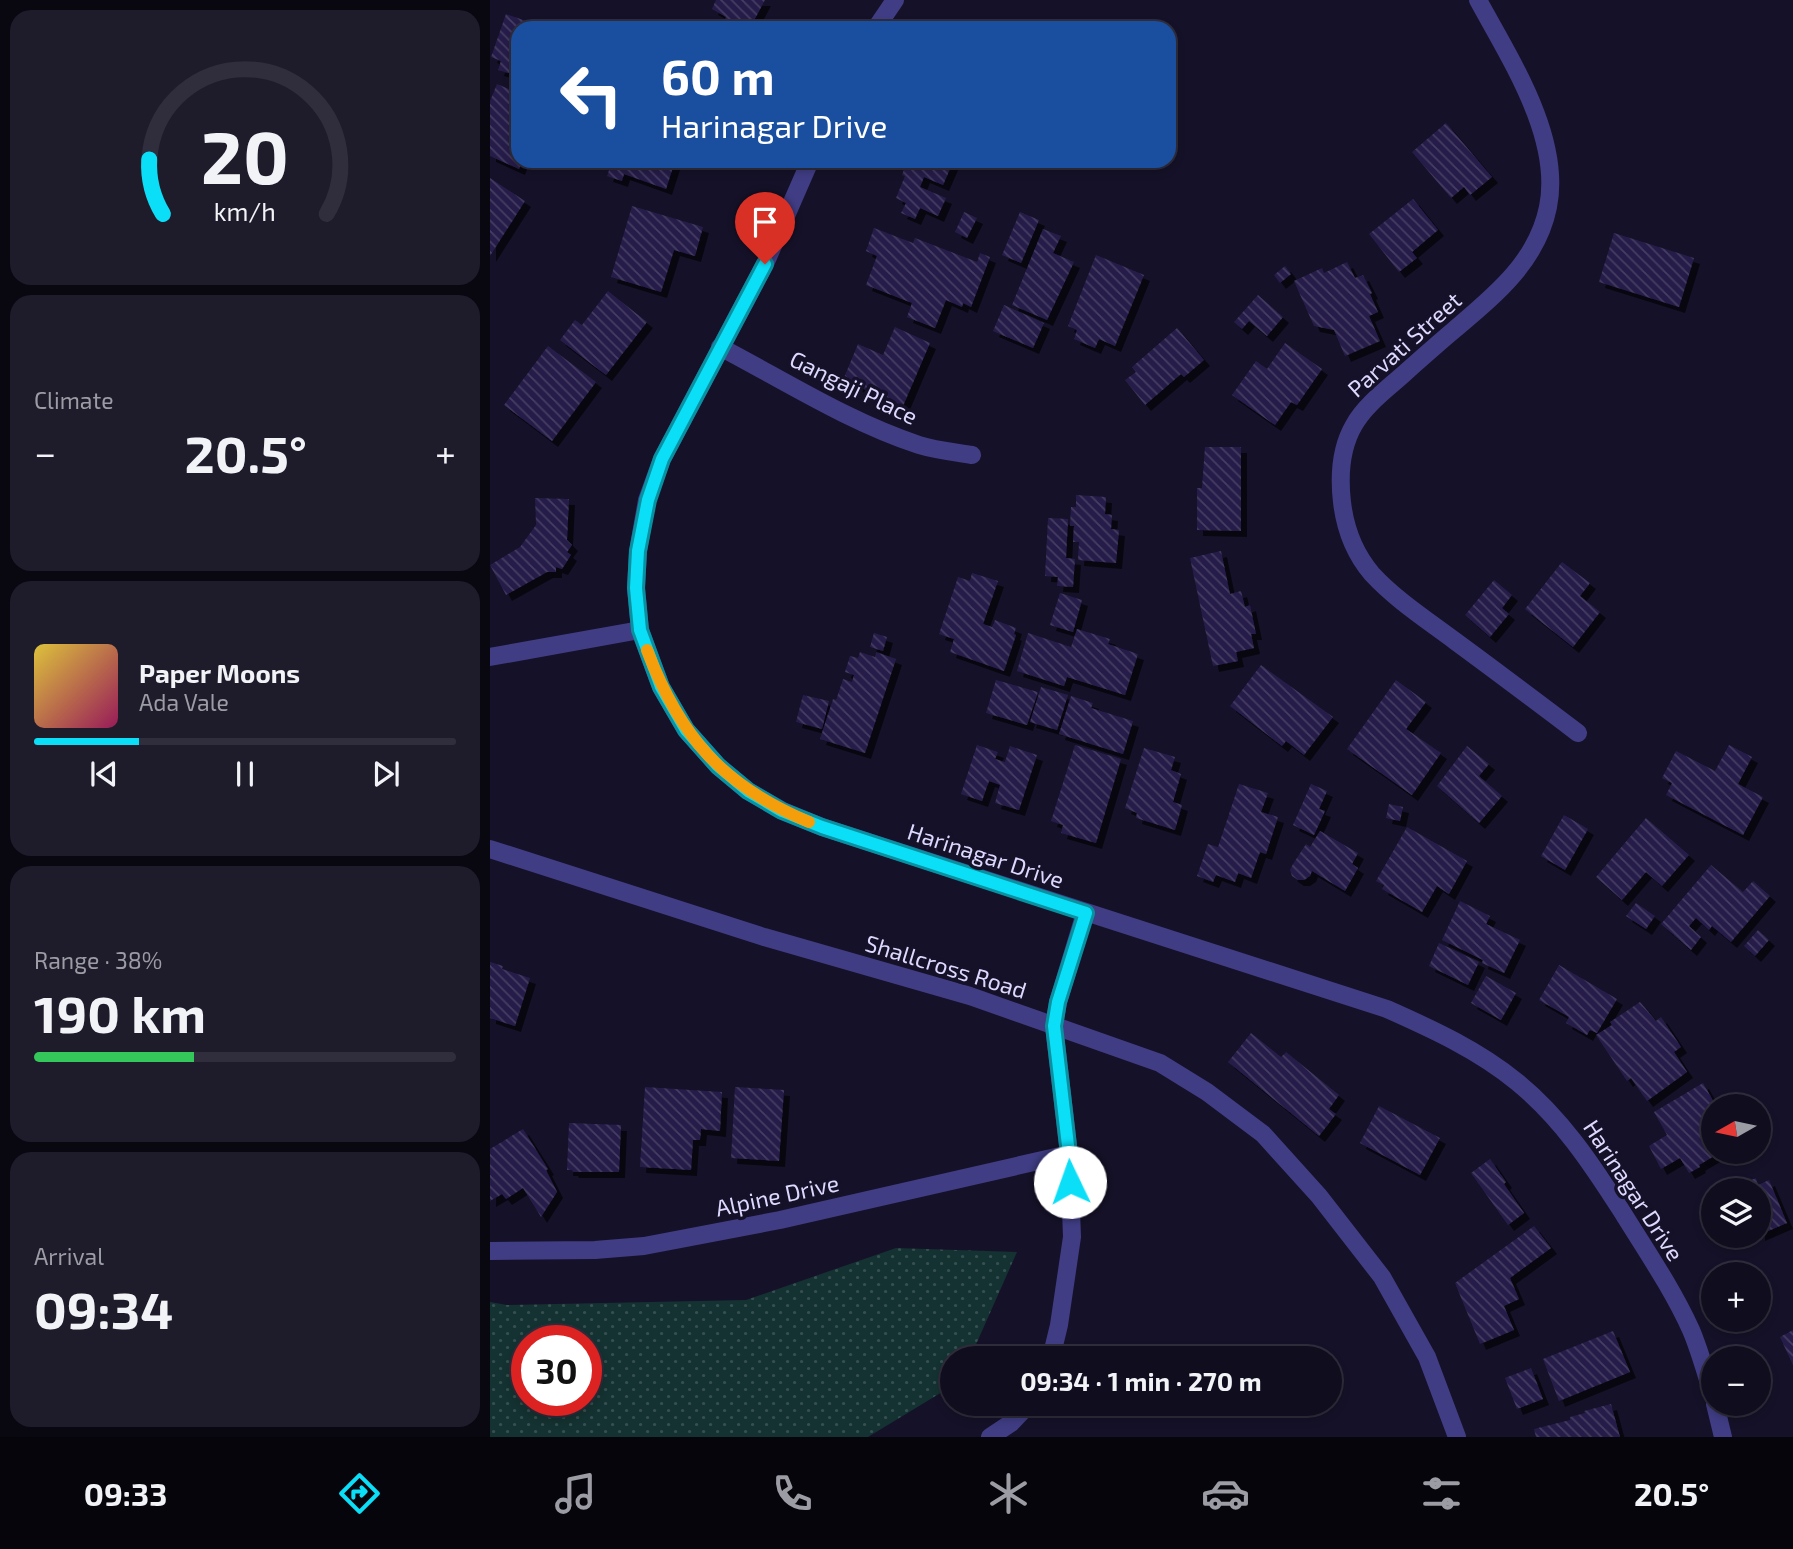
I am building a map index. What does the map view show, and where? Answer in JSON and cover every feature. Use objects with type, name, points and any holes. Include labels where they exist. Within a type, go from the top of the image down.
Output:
[{"type":"street","points":[[881,21],[895,0]]},
{"type":"street","name":"Parvati Street","points":[[1478,0],[1517,71],[1536,115],[1547,151],[1550,175],[1549,206],[1541,233],[1524,263],[1500,292],[1378,396],[1354,424],[1344,448],[1339,478],[1343,514],[1353,546],[1372,573],[1401,601],[1578,733]]},
{"type":"street","name":"Harinagar Drive","points":[[807,168],[765,264],[662,459],[648,500],[638,551],[636,588],[640,630],[661,687],[686,730],[718,766],[748,791],[782,811],[822,827],[1387,1009],[1435,1030],[1480,1055],[1517,1082],[1553,1115],[1584,1153],[1658,1268],[1690,1330],[1701,1362]]},
{"type":"street","name":"Gangaji Place","points":[[720,347],[879,429],[921,446],[972,454]]},
{"type":"street","points":[[490,657],[640,630]]},
{"type":"street","name":"Shallcross Road","points":[[490,849],[764,937],[970,996],[1160,1063],[1207,1092],[1264,1134],[1319,1196],[1382,1277],[1427,1357],[1457,1437]]},
{"type":"street","points":[[1054,1346],[1072,1237],[1069,1154],[1054,1026],[1058,1002],[1086,913]]},
{"type":"street","name":"Alpine Drive","points":[[490,1251],[595,1250],[644,1246],[780,1220],[1069,1154]]},
{"type":"street","points":[[989,1437],[1018,1416]]},
{"type":"street","points":[[1718,1416],[1723,1437]]},
{"type":"green space","points":[[896,1248],[1017,1252],[975,1346],[940,1346],[940,1393],[868,1437],[490,1437],[490,1302],[507,1305],[746,1300]]},
{"type":"building","points":[[716,0],[765,0],[754,21],[724,21],[726,17],[712,9]]},
{"type":"building","points":[[506,14],[526,21],[511,21],[511,74],[498,70],[501,61],[491,57]]},
{"type":"building","points":[[497,84],[511,90],[511,165],[490,156],[490,101]]},
{"type":"building","points":[[1446,123],[1492,177],[1470,195],[1464,187],[1451,198],[1412,152]]},
{"type":"building","points":[[610,168],[673,168],[666,189],[624,174],[622,181],[607,176]]},
{"type":"building","points":[[904,168],[950,168],[943,185],[924,177],[920,187],[946,198],[938,216],[920,208],[915,219],[901,213],[906,203],[896,198],[905,176],[902,175]]},
{"type":"building","points":[[490,178],[525,201],[490,256]]},
{"type":"building","points":[[1413,199],[1438,230],[1412,252],[1417,258],[1399,272],[1369,234]]},
{"type":"building","points":[[632,206],[703,227],[695,256],[674,250],[661,292],[611,277]]},
{"type":"building","points":[[964,212],[977,218],[967,238],[955,232]]},
{"type":"building","points":[[1020,212],[1039,220],[1021,263],[1002,255]]},
{"type":"building","points":[[874,228],[913,243],[915,238],[977,262],[980,253],[990,257],[971,307],[963,303],[962,307],[946,300],[935,328],[907,317],[912,303],[866,285],[877,256],[866,251]]},
{"type":"building","points":[[1043,229],[1061,236],[1053,253],[1074,262],[1047,320],[1012,305]]},
{"type":"building","points":[[1614,233],[1694,258],[1679,307],[1599,282]]},
{"type":"building","points":[[1096,255],[1144,275],[1115,346],[1099,339],[1095,348],[1074,339],[1077,330],[1068,326]]},
{"type":"building","points":[[1347,262],[1355,278],[1363,275],[1372,293],[1370,294],[1378,312],[1369,316],[1380,341],[1345,356],[1334,330],[1314,326],[1294,281],[1322,268],[1324,273]]},
{"type":"building","points":[[1285,266],[1291,274],[1280,283],[1274,275]]},
{"type":"building","points":[[608,291],[647,322],[606,375],[560,340],[575,320],[582,325]]},
{"type":"building","points":[[1258,295],[1283,317],[1267,336],[1249,321],[1242,329],[1234,322]]},
{"type":"building","points":[[1004,305],[1044,323],[1033,348],[993,331]]},
{"type":"building","points":[[895,327],[930,343],[903,406],[843,380],[858,344],[883,355]]},
{"type":"building","points":[[1177,328],[1204,360],[1184,377],[1181,374],[1145,405],[1125,380],[1136,372],[1132,367]]},
{"type":"building","points":[[1285,343],[1322,369],[1297,405],[1291,402],[1275,425],[1232,395],[1256,361],[1267,369]]},
{"type":"building","points":[[548,346],[596,382],[552,441],[504,405]]},
{"type":"building","points":[[1205,447],[1241,447],[1241,531],[1197,530],[1197,488],[1202,488]]},
{"type":"building","points":[[1076,495],[1106,497],[1105,514],[1112,515],[1111,529],[1119,530],[1116,563],[1078,560],[1079,542],[1073,542],[1074,526],[1070,526],[1071,507],[1076,507]]},
{"type":"building","points":[[535,498],[569,499],[567,540],[572,545],[567,552],[571,555],[562,569],[556,567],[556,572],[547,572],[506,595],[490,565],[520,547],[536,525]]},
{"type":"building","points":[[1048,518],[1068,519],[1066,558],[1075,559],[1073,587],[1057,586],[1058,577],[1045,576]]},
{"type":"building","points":[[1221,551],[1230,594],[1241,591],[1245,607],[1250,605],[1256,634],[1251,634],[1254,648],[1236,652],[1238,661],[1213,666],[1190,558]]},
{"type":"building","points":[[1562,562],[1590,583],[1580,596],[1600,612],[1573,647],[1525,609]]},
{"type":"building","points":[[972,573],[998,581],[983,624],[992,627],[995,620],[1016,628],[1004,671],[950,652],[954,639],[939,634],[958,577],[970,581]]},
{"type":"building","points":[[1494,580],[1512,595],[1502,608],[1509,614],[1490,637],[1465,615]]},
{"type":"building","points":[[1060,593],[1082,600],[1073,632],[1050,625]]},
{"type":"building","points":[[1077,629],[1110,639],[1108,644],[1138,654],[1125,695],[1067,677],[1064,686],[1017,671],[1028,633],[1071,647]]},
{"type":"building","points":[[874,633],[887,637],[883,651],[870,647]]},
{"type":"building","points":[[860,652],[875,657],[876,652],[896,659],[865,753],[820,739],[833,699],[836,700],[843,679],[852,682],[854,675],[845,672],[850,656],[858,658]]},
{"type":"building","points":[[1261,665],[1333,717],[1304,755],[1286,741],[1282,746],[1230,706]]},
{"type":"building","points":[[996,680],[1038,692],[1027,725],[986,713]]},
{"type":"building","points":[[1396,680],[1426,702],[1406,729],[1441,753],[1412,795],[1347,749]]},
{"type":"building","points":[[1041,687],[1068,695],[1057,730],[1030,722]]},
{"type":"building","points":[[803,695],[829,701],[822,729],[796,722]]},
{"type":"building","points":[[1071,696],[1093,703],[1091,708],[1133,721],[1123,754],[1059,734]]},
{"type":"building","points":[[977,745],[998,752],[995,759],[1005,762],[1010,746],[1037,755],[1019,810],[995,803],[1000,785],[989,781],[982,801],[961,794]]},
{"type":"building","points":[[1075,745],[1121,759],[1096,843],[1061,833],[1063,825],[1051,821]]},
{"type":"building","points":[[1729,745],[1752,757],[1738,784],[1763,797],[1743,835],[1666,795],[1672,783],[1662,778],[1676,751],[1715,771]]},
{"type":"building","points":[[1467,746],[1489,764],[1479,776],[1502,796],[1479,823],[1437,786]]},
{"type":"building","points":[[1144,748],[1175,757],[1171,770],[1181,774],[1173,802],[1182,805],[1175,830],[1136,818],[1137,813],[1125,808]]},
{"type":"building","points":[[1239,784],[1268,793],[1261,812],[1278,817],[1266,854],[1260,852],[1251,878],[1238,873],[1235,882],[1216,875],[1213,882],[1197,876],[1208,844],[1218,847]]},
{"type":"building","points":[[1311,784],[1327,791],[1319,809],[1325,811],[1314,835],[1293,825]]},
{"type":"building","points":[[1389,804],[1403,807],[1400,821],[1386,818]]},
{"type":"building","points":[[1564,815],[1588,829],[1565,870],[1541,856]]},
{"type":"building","points":[[1646,818],[1689,855],[1662,886],[1646,872],[1622,900],[1596,877]]},
{"type":"building","points":[[1407,827],[1467,861],[1449,894],[1437,886],[1422,912],[1382,889],[1384,885],[1376,881]]},
{"type":"building","points":[[1320,831],[1358,853],[1352,864],[1358,868],[1345,891],[1312,871],[1304,880],[1292,876],[1290,870],[1293,864],[1306,844],[1310,847]]},
{"type":"building","points":[[1711,865],[1743,892],[1753,881],[1770,896],[1731,942],[1712,926],[1709,930],[1696,918],[1689,926],[1701,937],[1691,950],[1661,924]]},
{"type":"building","points":[[1460,901],[1490,916],[1486,924],[1520,940],[1504,973],[1442,940]]},
{"type":"building","points":[[1636,903],[1655,916],[1646,929],[1626,916]]},
{"type":"building","points":[[1758,930],[1769,940],[1755,956],[1744,946]]},
{"type":"building","points":[[1439,943],[1479,962],[1468,985],[1429,966]]},
{"type":"building","points":[[490,962],[530,978],[515,1026],[490,1018]]},
{"type":"building","points":[[1559,965],[1617,999],[1597,1033],[1590,1030],[1587,1035],[1566,1023],[1569,1017],[1539,1000]]},
{"type":"building","points":[[1486,976],[1516,993],[1501,1020],[1471,1003]]},
{"type":"building","points":[[1640,1002],[1656,1021],[1661,1017],[1681,1047],[1674,1052],[1687,1072],[1647,1101],[1631,1078],[1627,1081],[1596,1035]]},
{"type":"building","points":[[1251,1033],[1281,1057],[1286,1052],[1339,1095],[1329,1109],[1336,1114],[1319,1136],[1228,1062]]},
{"type":"building","points":[[1703,1083],[1709,1094],[1701,1094],[1700,1167],[1689,1173],[1680,1158],[1661,1169],[1649,1146],[1667,1135],[1654,1112]]},
{"type":"building","points":[[645,1087],[722,1092],[720,1131],[701,1129],[700,1140],[693,1140],[691,1170],[640,1167]]},
{"type":"building","points":[[735,1087],[784,1090],[779,1161],[731,1158]]},
{"type":"building","points":[[1379,1106],[1440,1138],[1420,1175],[1360,1143]]},
{"type":"building","points":[[569,1123],[621,1125],[619,1172],[567,1170]]},
{"type":"building","points":[[523,1129],[548,1169],[546,1170],[557,1192],[541,1217],[523,1188],[506,1199],[502,1194],[490,1201],[490,1149]]},
{"type":"building","points":[[1490,1159],[1524,1213],[1508,1225],[1471,1173]]},
{"type":"building","points":[[1771,1185],[1787,1223],[1771,1230]]},
{"type":"building","points":[[1534,1226],[1551,1248],[1510,1278],[1519,1299],[1504,1306],[1514,1330],[1480,1344],[1455,1283]]},
{"type":"building","points":[[1793,1330],[1793,1365],[1780,1337]]},
{"type":"building","points":[[1613,1331],[1630,1372],[1559,1401],[1543,1359]]},
{"type":"building","points":[[1531,1368],[1543,1399],[1517,1409],[1505,1378]]},
{"type":"building","points":[[1611,1404],[1620,1437],[1536,1437],[1534,1429],[1570,1420],[1570,1417],[1585,1413],[1584,1411]]},
{"type":"slow traffic","points":[[647,650],[661,687],[686,730],[718,766],[748,791],[782,811],[809,822]]},
{"type":"route","points":[[765,264],[662,459],[648,500],[638,551],[636,588],[640,630],[661,687],[686,730],[718,766],[748,791],[782,811],[822,827],[1086,913],[1058,1002],[1054,1026],[1070,1182]]}]
